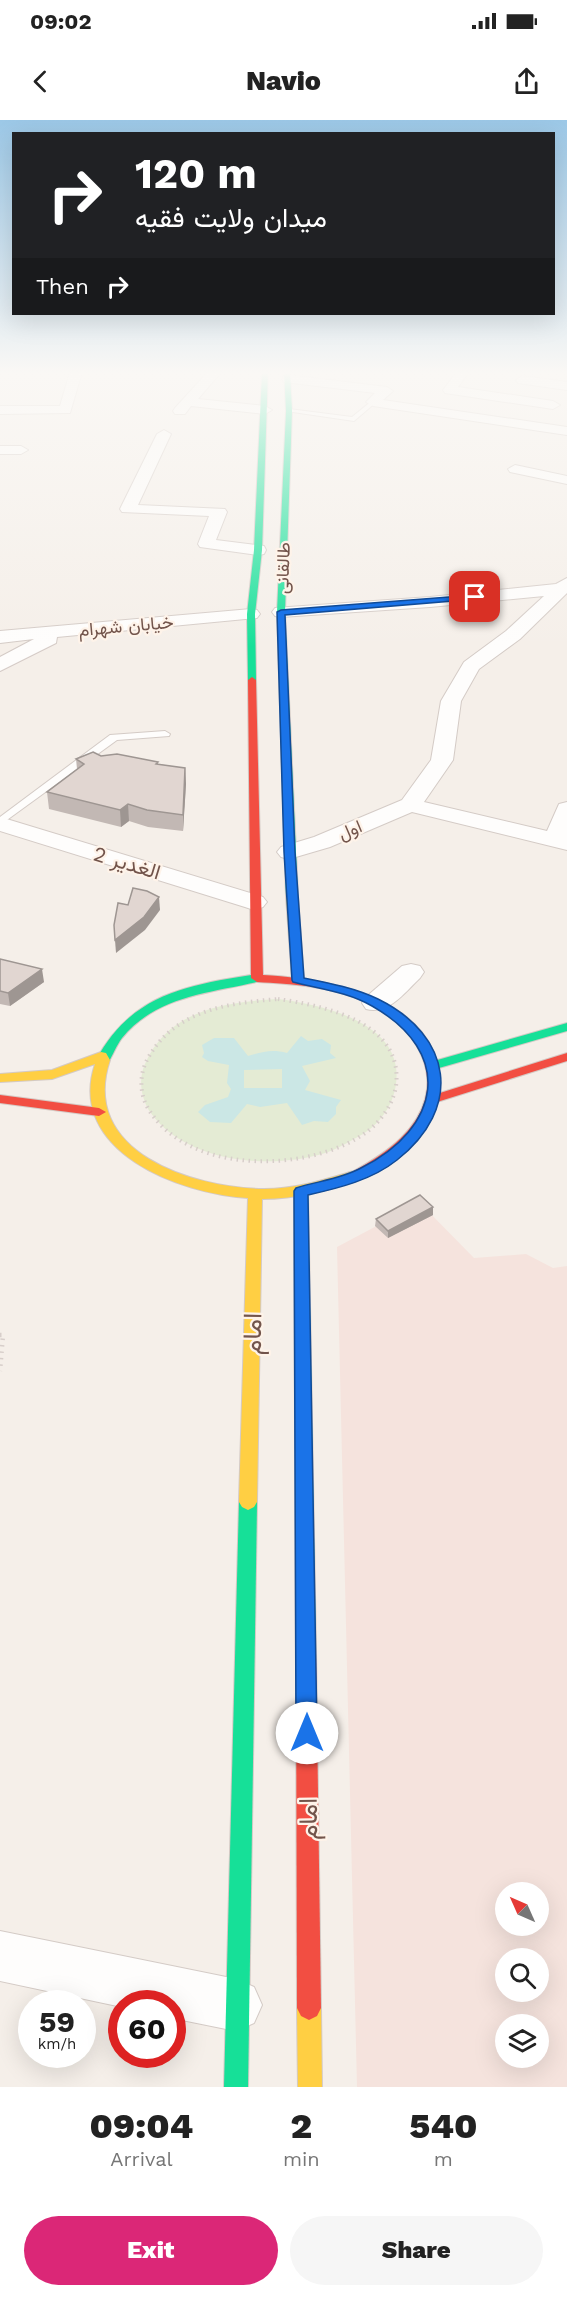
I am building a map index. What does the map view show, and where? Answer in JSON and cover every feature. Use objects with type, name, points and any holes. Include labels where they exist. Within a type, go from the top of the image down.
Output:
[{"type":"main road","name":"طالقانی","points":[[262,464],[258,550],[289,852],[298,980]]},
{"type":"main road","name":"طالقانی","points":[[257,978],[254,902],[266,613],[283,464]]},
{"type":"main road","points":[[257,978],[298,980],[334,987],[376,1003],[399,1018],[417,1036],[430,1056],[435,1078],[434,1100],[421,1128],[391,1158],[365,1173],[335,1184],[301,1191],[255,1194],[212,1189],[171,1177],[138,1160],[113,1137],[99,1112],[94,1084],[101,1056],[119,1031],[145,1010],[188,991],[217,983],[257,978]]},
{"type":"main road","points":[[432,1066],[567,1027]]},
{"type":"main road","points":[[0,1078],[42,1079],[74,1071],[101,1056]]},
{"type":"main road","points":[[434,1100],[567,1057]]},
{"type":"main road","points":[[0,1099],[99,1112]]},
{"type":"main road","name":"امام","points":[[301,1191],[310,2087]]},
{"type":"main road","name":"امام","points":[[236,2087],[255,1194]]},
{"type":"street","points":[[150,464],[128,509],[219,512],[206,544],[258,550]]},
{"type":"street","points":[[515,469],[563,477]]},
{"type":"street","points":[[566,586],[513,635],[471,666],[451,701],[442,760],[410,805],[561,841],[567,809]]},
{"type":"street","name":"خیابان شهرام","points":[[0,637],[266,613],[430,602],[566,586]]},
{"type":"street","points":[[0,664],[63,632]]},
{"type":"street","name":"اول","points":[[289,852],[322,842],[410,805]]},
{"type":"street","name":"2 الغدیر","points":[[0,823],[254,902]]},
{"type":"street","points":[[376,1003],[411,972]]},
{"type":"street","points":[[0,1956],[236,2004]]},
{"type":"lane","points":[[0,823],[114,736],[165,734]]},
{"type":"path","points":[[278,999],[311,1003],[341,1012],[366,1026],[385,1044],[396,1064],[397,1088],[387,1112],[363,1135],[326,1152],[296,1159],[264,1161],[233,1158],[197,1148],[167,1131],[149,1111],[142,1093],[141,1073],[152,1046],[180,1022],[210,1008],[244,1001],[278,999]]},
{"type":"path","points":[[0,1335],[3,1335],[0,1371]]},
{"type":"shaded area","points":[[420,1203],[474,1258],[526,1254],[553,1268],[567,1266],[567,2087],[357,2087],[337,1247]]},
{"type":"green space","points":[[278,999],[331,1010],[366,1026],[380,1037],[391,1051],[396,1067],[395,1090],[381,1119],[364,1133],[325,1153],[280,1161],[230,1158],[207,1152],[185,1142],[166,1129],[150,1112],[144,1101],[142,1088],[143,1070],[155,1046],[168,1031],[183,1020],[200,1012],[238,1003]]},
{"type":"water","points":[[301,1036],[308,1041],[322,1039],[331,1045],[330,1053],[336,1058],[302,1066],[310,1081],[305,1090],[341,1100],[336,1107],[336,1114],[328,1122],[314,1121],[302,1125],[287,1103],[260,1107],[247,1104],[231,1123],[210,1122],[198,1112],[205,1105],[228,1097],[231,1089],[227,1083],[229,1065],[208,1061],[202,1057],[204,1053],[202,1045],[214,1038],[234,1038],[248,1056],[272,1051],[287,1053]],"holes":[[[282,1069],[282,1088],[244,1088],[244,1070]]]},
{"type":"building","points":[[93,752],[101,756],[117,754],[158,762],[156,764],[185,768],[183,815],[147,810],[128,804],[120,810],[47,792],[84,764],[76,759]]},
{"type":"building","points":[[133,888],[159,897],[144,917],[115,940],[114,925],[118,903],[128,905]]},
{"type":"building","points":[[0,959],[42,969],[8,993],[0,991]]},
{"type":"building","points":[[420,1195],[433,1207],[388,1231],[376,1219]]},
{"type":"traffic: fast","points":[[252,680],[251,614],[258,550],[261,464]]},
{"type":"traffic: fast","points":[[287,464],[281,612],[292,896]]},
{"type":"traffic: fast","points":[[103,1060],[114,1039],[147,1009],[189,991],[257,978]]},
{"type":"traffic: fast","points":[[432,1066],[567,1027]]},
{"type":"traffic: fast","points":[[301,1191],[306,1652]]},
{"type":"traffic: fast","points":[[236,2087],[248,1502]]},
{"type":"traffic: slow","points":[[292,896],[298,980]]},
{"type":"traffic: slow","points":[[0,1078],[28,1078],[64,1072],[101,1056]]},
{"type":"traffic: slow","points":[[103,1060],[99,1071],[97,1093],[100,1115],[105,1125],[120,1143],[144,1162],[172,1176],[201,1186],[233,1192],[265,1194],[297,1192],[357,1175]]},
{"type":"traffic: slow","points":[[248,1502],[255,1194]]},
{"type":"traffic: slow","points":[[309,2008],[310,2087]]},
{"type":"traffic: jam","points":[[252,680],[257,978]]},
{"type":"traffic: jam","points":[[257,978],[321,984],[367,999],[382,1006],[410,1027],[427,1049],[434,1073],[433,1096],[424,1119],[407,1141],[385,1160],[357,1175]]},
{"type":"traffic: jam","points":[[434,1099],[567,1057]]},
{"type":"traffic: jam","points":[[0,1099],[99,1112]]},
{"type":"traffic: jam","points":[[306,1652],[309,2008]]},
{"type":"route","points":[[307,1733],[301,1191],[335,1184],[365,1173],[391,1158],[411,1140],[425,1121],[434,1100],[435,1078],[430,1056],[417,1036],[399,1018],[376,1003],[351,992],[298,980],[289,852],[281,612],[475,597]]}]
